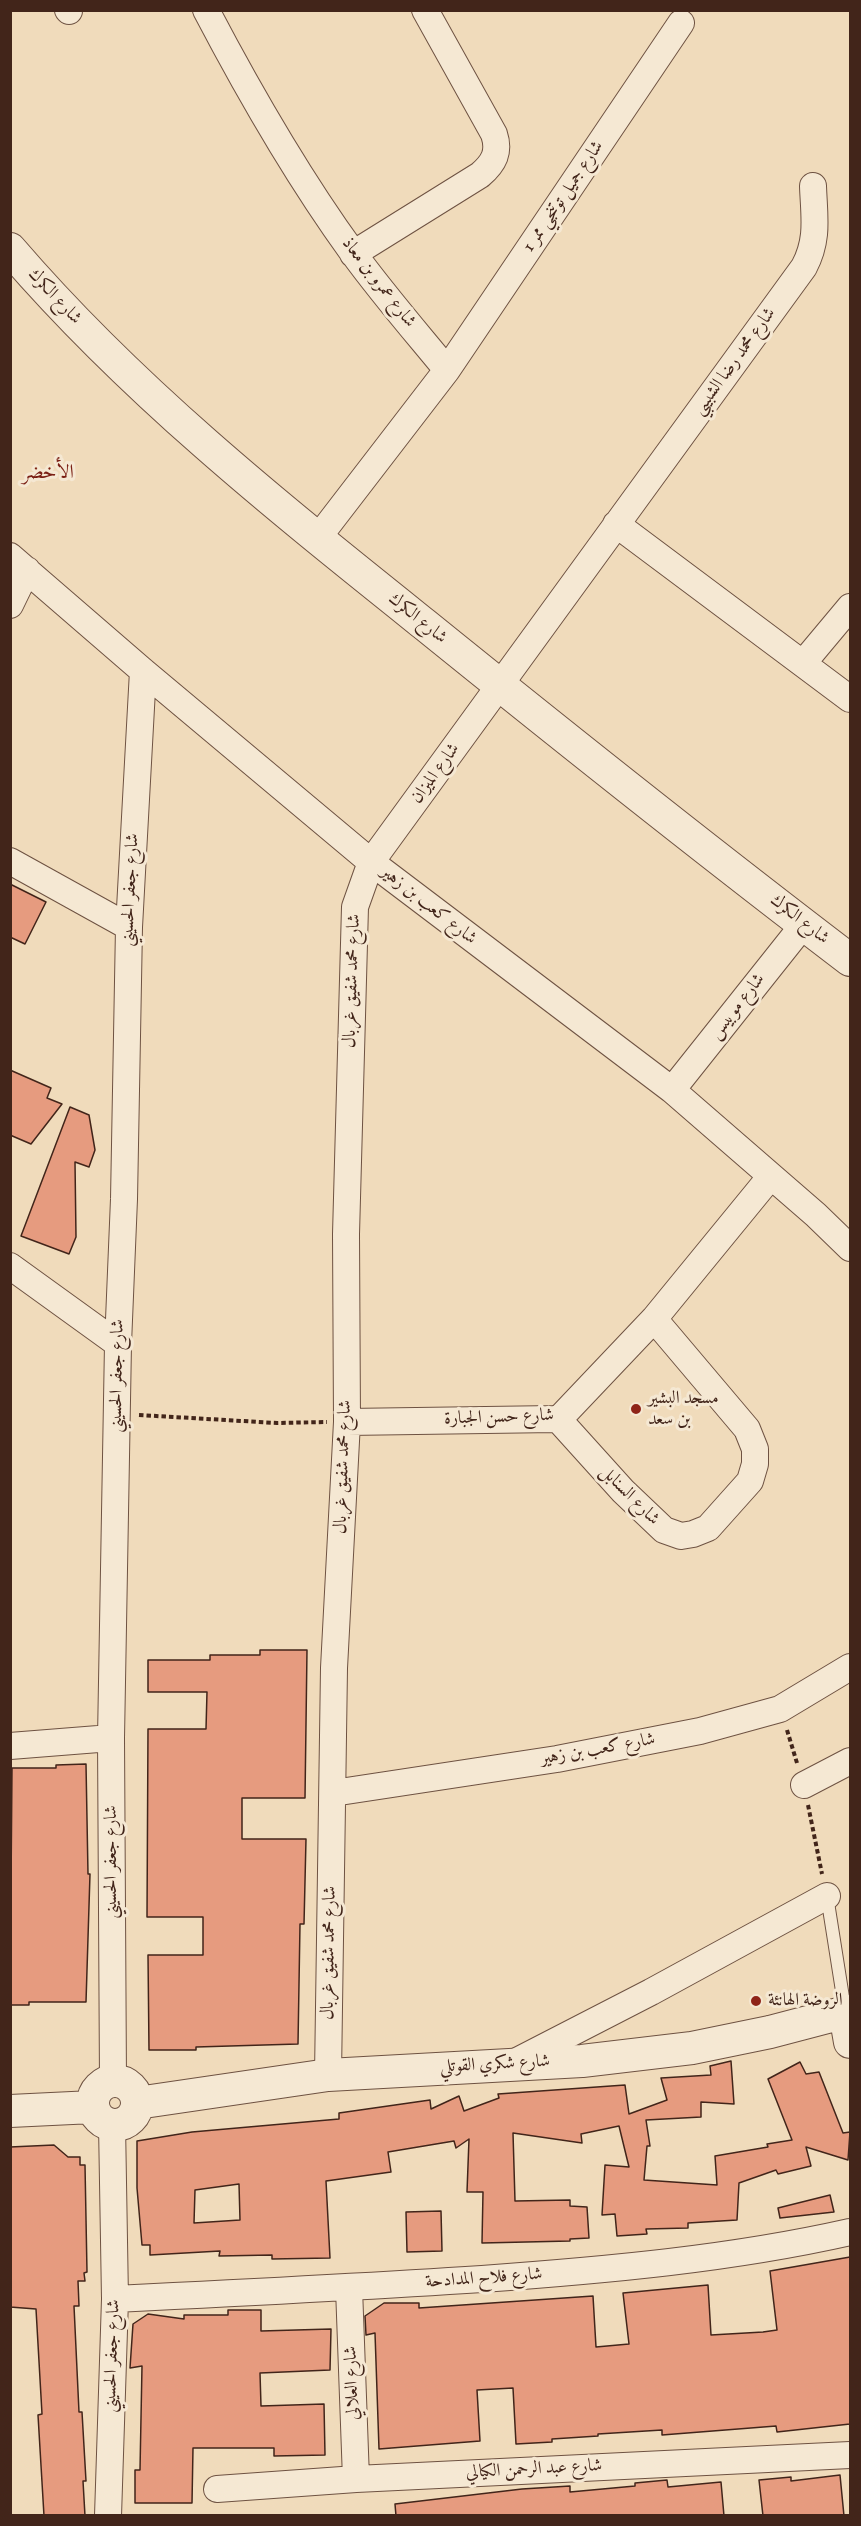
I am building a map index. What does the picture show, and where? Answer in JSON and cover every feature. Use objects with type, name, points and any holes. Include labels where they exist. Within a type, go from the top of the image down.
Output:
[{"type":"street","name":"شارع عمرو بن معاذ","points":[[206,10],[258,106],[306,184],[353,254],[447,370]]},
{"type":"street","points":[[353,254],[480,175],[489,167],[496,155],[497,144],[494,134],[425,10]]},
{"type":"street","name":"شارع جميل توتنجي ممر 1","points":[[447,370],[681,23]]},
{"type":"street","name":"شارع محمد رضا الشبيبي","points":[[501,686],[804,267],[813,252],[815,239],[813,186]]},
{"type":"street","name":"شارع الكرك","points":[[10,249],[84,329],[162,407],[317,539],[850,960]]},
{"type":"street","points":[[317,539],[447,370]]},
{"type":"street","points":[[616,524],[850,699]]},
{"type":"street","points":[[10,605],[19,563]]},
{"type":"street","name":"شارع كعب بن زهير","points":[[19,563],[143,671],[371,862],[672,1090],[850,1248]]},
{"type":"street","points":[[804,663],[850,607]]},
{"type":"street","name":"شارع جعفر الحسيني","points":[[113,2082],[111,1738],[118,1344],[124,1199],[129,927],[143,671]]},
{"type":"street","name":"شارع الميزان","points":[[371,862],[501,686]]},
{"type":"street","points":[[10,861],[129,927]]},
{"type":"street","name":"شارع محمد شفيق غربال","points":[[328,2075],[334,1668],[347,1422],[346,1234],[354,918],[359,892],[371,862]]},
{"type":"street","name":"شارع موبيس","points":[[672,1090],[804,924]]},
{"type":"street","name":"شارع حسن الجبارة","points":[[347,1422],[558,1419],[654,1319],[771,1176]]},
{"type":"street","points":[[10,1266],[118,1344]]},
{"type":"street","name":"شارع السنابل","points":[[558,1419],[623,1491],[664,1530],[681,1536],[708,1528],[750,1481],[755,1464],[752,1438],[747,1429],[654,1319]]},
{"type":"street","name":"شارع كعب بن زهير","points":[[333,1794],[557,1759],[700,1731],[780,1709],[850,1667]]},
{"type":"street","points":[[10,1746],[111,1738]]},
{"type":"street","points":[[804,1785],[850,1761]]},
{"type":"street","points":[[513,2063],[651,1992],[827,1896]]},
{"type":"street","name":"شارع شكري القوتلي","points":[[136,2103],[328,2075],[513,2063],[582,2061],[692,2048],[770,2032],[849,2022]]},
{"type":"street","points":[[10,2111],[102,2116],[126,2122],[135,2110],[136,2103],[130,2088],[123,2083],[113,2082],[98,2090],[102,2116]]},
{"type":"street","name":"شارع جعفر الحسيني","points":[[102,2116],[115,2299],[108,2516]]},
{"type":"street","name":"شارع فلاح المدادحة","points":[[115,2299],[349,2288],[606,2270],[805,2242],[850,2232]]},
{"type":"street","name":"شارع العلالي","points":[[349,2288],[356,2479]]},
{"type":"street","name":"شارع عبد الرحمن الكيالي","points":[[217,2489],[356,2479],[850,2456]]},
{"type":"lane","points":[[827,1896],[849,2022]]},
{"type":"path","points":[[118,1414],[277,1423],[347,1422]]},
{"type":"building","points":[[10,884],[46,902],[25,944],[10,937]]},
{"type":"building","points":[[10,1070],[51,1088],[47,1098],[62,1104],[31,1144],[10,1135]]},
{"type":"building","points":[[70,1107],[89,1115],[95,1150],[89,1167],[75,1162],[76,1237],[69,1254],[21,1236]]},
{"type":"building","points":[[260,1650],[307,1650],[305,1798],[242,1798],[242,1839],[306,1839],[304,1924],[300,1924],[298,2044],[196,2047],[196,2050],[149,2050],[148,1955],[203,1955],[203,1917],[147,1917],[148,1729],[206,1729],[207,1692],[148,1692],[148,1660],[210,1660],[210,1655],[260,1655]]},
{"type":"building","points":[[86,1764],[88,1874],[90,1874],[86,2002],[29,2002],[29,2005],[10,2005],[12,1768],[56,1768],[56,1765]]},
{"type":"building","points":[[731,2061],[734,2104],[701,2102],[701,2117],[646,2120],[650,2146],[647,2146],[644,2180],[717,2185],[715,2156],[768,2147],[767,2144],[792,2140],[768,2079],[800,2062],[806,2074],[819,2072],[843,2133],[850,2132],[848,2160],[806,2147],[811,2166],[778,2174],[776,2170],[739,2183],[737,2220],[688,2223],[688,2228],[646,2229],[647,2234],[617,2236],[615,2214],[602,2215],[605,2165],[629,2167],[619,2126],[581,2134],[582,2143],[513,2133],[515,2201],[570,2200],[570,2206],[587,2207],[589,2238],[570,2239],[570,2241],[482,2243],[483,2192],[467,2192],[469,2139],[456,2148],[454,2141],[388,2152],[391,2172],[326,2181],[330,2258],[272,2259],[272,2255],[219,2256],[220,2251],[150,2255],[150,2245],[142,2245],[137,2188],[137,2141],[192,2132],[339,2119],[339,2113],[430,2100],[431,2109],[459,2096],[464,2111],[499,2098],[498,2094],[625,2085],[629,2114],[667,2100],[661,2078],[711,2075],[710,2066]],"holes":[[[239,2184],[240,2220],[194,2223],[195,2190]]]},
{"type":"building","points":[[54,2145],[68,2157],[80,2157],[80,2165],[85,2165],[87,2272],[84,2273],[85,2281],[78,2281],[79,2306],[74,2306],[79,2412],[82,2412],[86,2481],[83,2481],[85,2516],[44,2516],[38,2415],[42,2414],[36,2309],[10,2307],[10,2147]]},
{"type":"building","points":[[830,2195],[834,2212],[780,2218],[778,2208]]},
{"type":"building","points":[[441,2211],[442,2251],[407,2252],[406,2212]]},
{"type":"building","points":[[850,2257],[850,2424],[777,2432],[776,2426],[662,2435],[662,2430],[598,2434],[598,2436],[552,2439],[552,2442],[516,2444],[513,2388],[477,2390],[480,2441],[379,2449],[375,2333],[366,2335],[365,2316],[384,2303],[419,2303],[419,2308],[593,2296],[596,2347],[629,2344],[623,2293],[708,2285],[711,2335],[763,2332],[777,2330],[770,2271]]},
{"type":"building","points":[[228,2310],[261,2310],[261,2331],[331,2329],[330,2370],[260,2373],[261,2406],[324,2404],[325,2455],[274,2456],[274,2448],[193,2448],[192,2503],[135,2503],[135,2470],[140,2470],[142,2366],[130,2368],[133,2324],[148,2314],[184,2319],[184,2315],[228,2315]]},
{"type":"building","points":[[840,2475],[844,2516],[763,2516],[759,2480],[791,2477],[791,2481]]},
{"type":"building","points":[[667,2480],[668,2487],[721,2482],[724,2516],[396,2516],[395,2504],[522,2489],[570,2486],[570,2492],[635,2486],[635,2483]]},
{"type":"place","name":"مسجد البشير بن سعد","points":[[636,1409]]},
{"type":"place","name":"الروضة الهانئة","points":[[756,2001]]},
{"type":"district","name":"الأخضر","points":[[48,474]]}]
